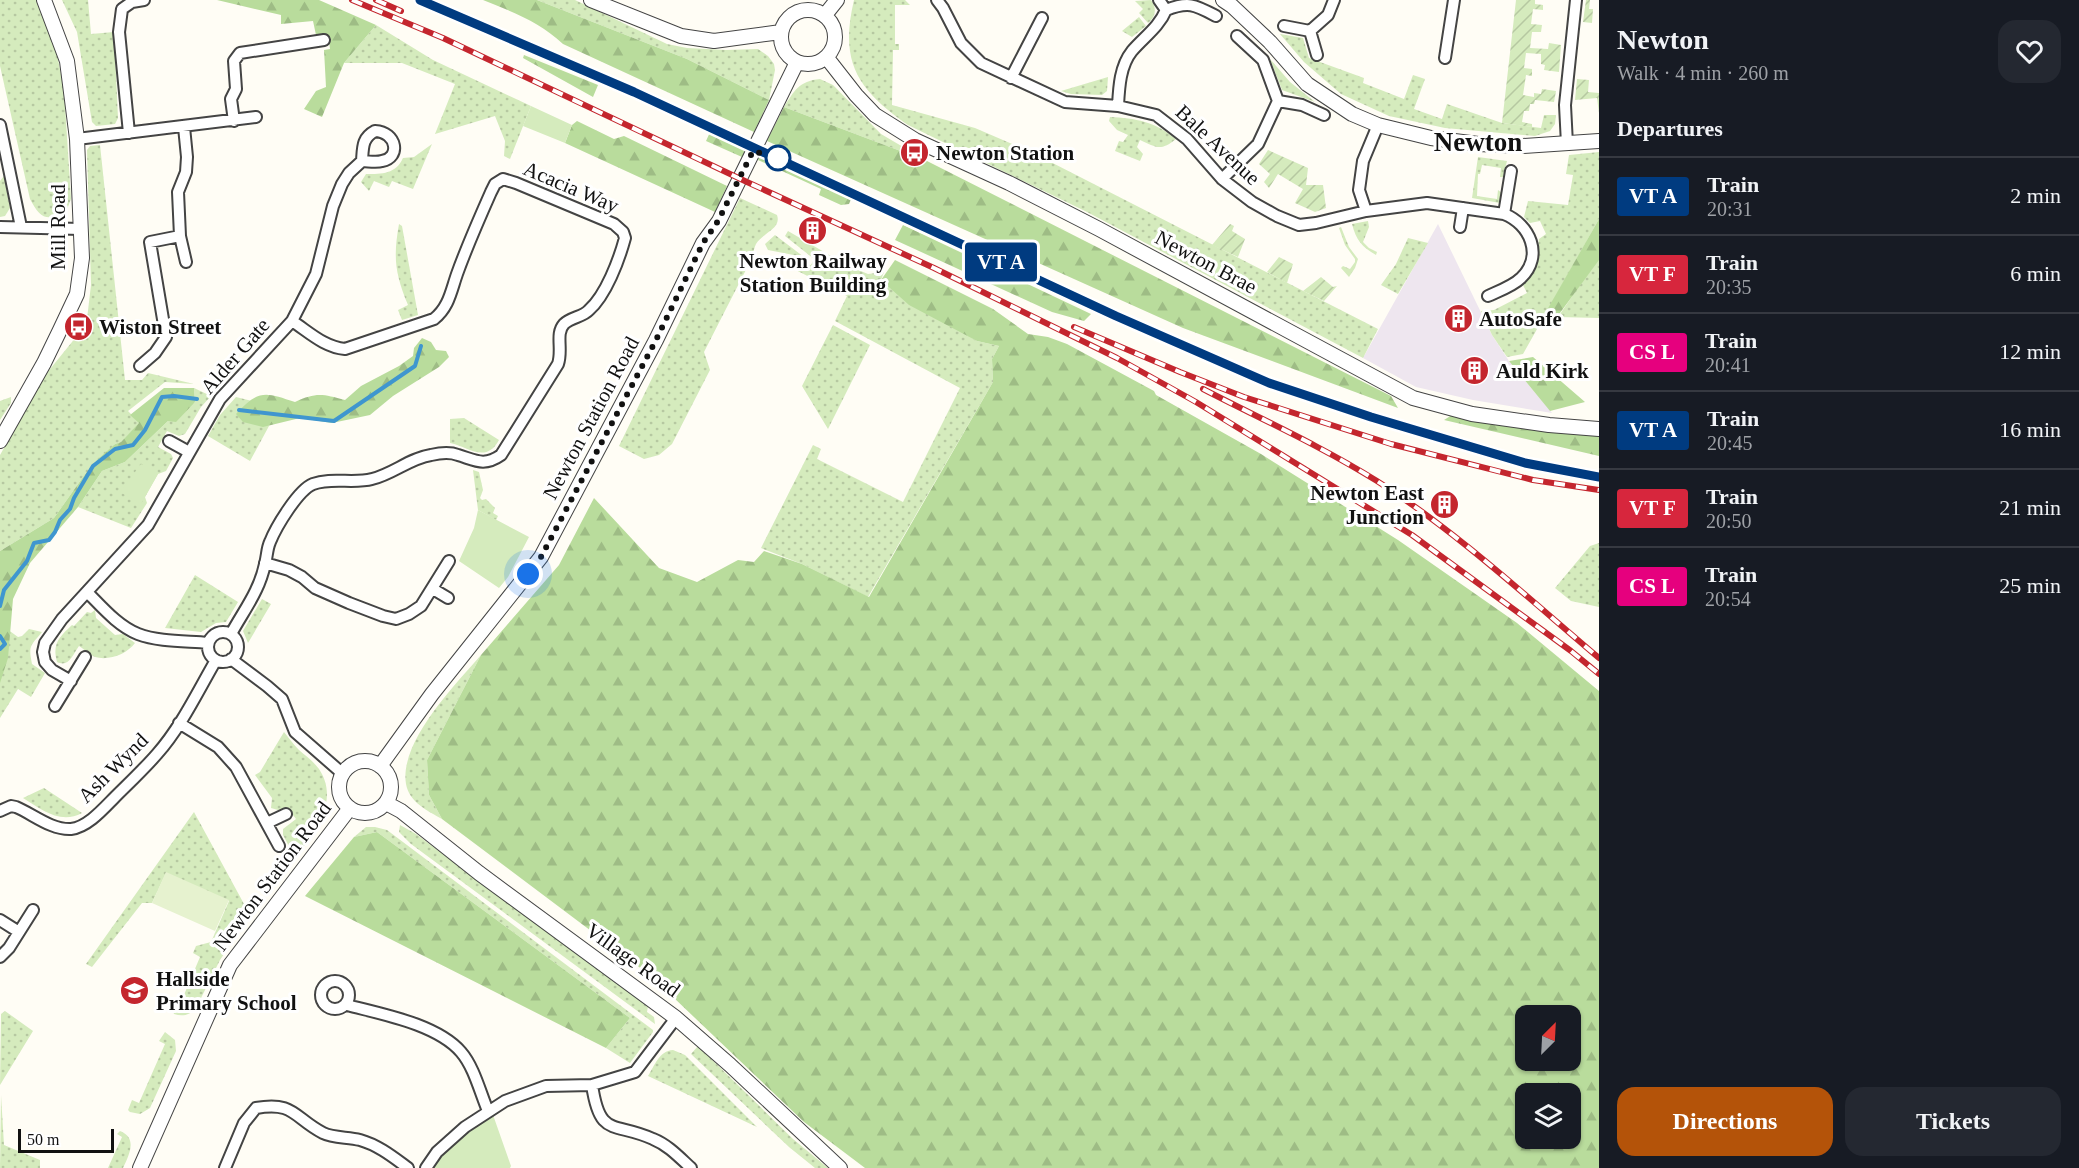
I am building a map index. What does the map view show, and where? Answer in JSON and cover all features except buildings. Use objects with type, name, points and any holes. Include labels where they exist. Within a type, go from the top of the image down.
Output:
[{"type":"street","name":"Mill Road","points":[[0,441],[44,363],[76,294],[82,258],[77,139],[67,61],[44,0]]},
{"type":"street","points":[[129,133],[119,32],[122,9],[132,2],[144,0]]},
{"type":"street","points":[[591,0],[681,36],[714,41],[781,33]]},
{"type":"street","points":[[825,15],[837,0]]},
{"type":"street","name":"Bale Avenue","points":[[937,0],[961,43],[981,63],[1065,102],[1118,106],[1156,115],[1187,139],[1222,179],[1252,202],[1299,225],[1366,211],[1427,202],[1504,214]]},
{"type":"street","points":[[1159,0],[1166,9]]},
{"type":"street","points":[[1223,0],[1270,42],[1307,84],[1352,114],[1378,125],[1431,138],[1478,144],[1524,146],[1599,141]]},
{"type":"street","points":[[1311,31],[1328,15],[1334,0]]},
{"type":"street","points":[[1445,58],[1454,0]]},
{"type":"street","points":[[1568,144],[1564,105],[1576,0]]},
{"type":"street","points":[[1118,106],[1119,80],[1130,53],[1161,21],[1166,9],[1181,4],[1197,6],[1216,16]]},
{"type":"street","points":[[805,9],[816,10],[825,15],[832,23],[836,34],[834,46],[827,57],[819,62],[808,64],[797,62],[788,56],[783,48],[781,33],[786,20],[795,12],[805,9]]},
{"type":"street","points":[[1011,78],[1042,18]]},
{"type":"street","points":[[1284,26],[1311,31]]},
{"type":"street","points":[[1311,31],[1317,55]]},
{"type":"street","points":[[1222,179],[1258,144],[1278,101],[1263,60],[1237,36]]},
{"type":"street","points":[[234,121],[231,99],[236,89],[234,61],[240,53],[324,40]]},
{"type":"street","name":"Newton Brae","points":[[827,57],[856,95],[875,115],[915,140],[1009,183],[1100,229],[1413,398],[1472,414],[1549,425],[1599,429]]},
{"type":"street","name":"Newton Station Road","points":[[380,766],[432,694],[541,557],[656,340],[703,243],[718,221],[797,62]]},
{"type":"street","points":[[1278,101],[1302,105],[1324,115]]},
{"type":"street","points":[[77,139],[256,117]]},
{"type":"street","points":[[0,125],[21,227]]},
{"type":"street","points":[[1366,211],[1359,190],[1363,161],[1378,125]]},
{"type":"street","points":[[184,127],[186,172],[178,192],[180,236],[186,262]]},
{"type":"street","name":"Alder Gate","points":[[71,681],[52,670],[45,662],[43,652],[45,643],[62,619],[148,525],[220,399],[292,321],[316,274],[333,206],[342,184],[349,173],[362,161]]},
{"type":"street","points":[[1488,296],[1521,279],[1530,267],[1532,256],[1533,246],[1524,227],[1515,218],[1504,214],[1510,171]]},
{"type":"street","name":"Acacia Way","points":[[231,634],[256,591],[269,543],[296,498],[305,489],[315,483],[363,482],[380,477],[420,456],[447,453],[483,462],[494,460],[501,455],[558,364],[562,354],[558,335],[565,323],[587,313],[600,298],[625,238],[623,232],[614,224],[503,179],[495,184],[490,192],[456,275],[449,300],[442,313],[434,319],[345,349],[324,344],[292,321]]},
{"type":"street","points":[[1460,227],[1463,208]]},
{"type":"street","points":[[0,227],[81,229]]},
{"type":"street","points":[[140,366],[155,353],[166,337],[150,242],[180,236]]},
{"type":"street","points":[[169,441],[189,452]]},
{"type":"street","points":[[265,563],[289,570],[315,588],[349,603],[396,619],[421,606],[449,561]]},
{"type":"street","points":[[433,589],[448,598]]},
{"type":"street","points":[[88,593],[111,616],[137,633],[155,638],[208,643]]},
{"type":"street","points":[[220,632],[235,637],[238,646],[235,656],[223,662],[216,660],[209,653],[208,643],[214,634],[220,632]]},
{"type":"street","points":[[55,706],[85,657]]},
{"type":"street","points":[[231,659],[282,699],[295,732],[343,774]]},
{"type":"street","name":"Ash Wynd","points":[[0,811],[16,807],[53,826],[64,829],[74,828],[88,821],[103,809],[157,754],[179,723],[216,660]]},
{"type":"street","points":[[179,723],[218,747],[236,767],[279,846]]},
{"type":"street","points":[[364,761],[380,766],[386,771],[391,787],[386,803],[381,808],[368,813],[350,808],[344,802],[339,789],[343,774],[355,763],[364,761]]},
{"type":"street","name":"Village Road","points":[[386,803],[401,811],[479,873],[676,1018],[840,1168]]},
{"type":"street","name":"Newton Station Road","points":[[140,1168],[230,965],[350,808]]},
{"type":"street","points":[[267,823],[286,814]]},
{"type":"street","points":[[0,957],[9,948],[33,910]]},
{"type":"street","points":[[0,920],[20,932]]},
{"type":"street","points":[[346,1005],[412,1024],[447,1039],[462,1053],[488,1111]]},
{"type":"street","points":[[426,1168],[437,1152],[488,1111],[505,1101],[546,1086],[592,1085],[635,1072],[676,1018]]},
{"type":"street","points":[[592,1085],[595,1108],[603,1121],[617,1129],[652,1138],[667,1146],[691,1168]]},
{"type":"street","points":[[225,1168],[244,1124],[256,1108],[273,1105],[291,1110],[324,1134],[360,1140],[378,1147],[408,1168]]},
{"type":"shaded area","points":[[1438,224],[1492,335],[1509,361],[1552,413],[1473,400],[1416,387],[1363,358]]},
{"type":"green space","points":[[0,0],[36,0],[57,54],[64,90],[71,199],[66,212],[53,217],[41,214],[30,199],[0,66]]},
{"type":"green space","points":[[62,0],[88,0],[91,34],[114,32],[118,118],[115,124],[96,126],[92,122],[77,32]]},
{"type":"green space","points":[[217,0],[319,0],[376,25],[344,63],[322,117],[304,109],[316,91],[326,87],[324,50],[330,49],[328,34],[316,35],[313,21],[281,24],[281,15]]},
{"type":"green space","points":[[483,0],[537,0],[687,59],[769,100],[754,132],[563,44],[554,36],[515,13]]},
{"type":"green space","points":[[537,0],[575,0],[667,44],[687,48],[758,49],[774,64],[775,70],[769,100],[687,59]]},
{"type":"green space","points":[[854,0],[905,0],[910,5],[895,5],[895,44],[899,44],[899,50],[893,50],[892,105],[975,128],[1033,153],[1378,329],[1363,358],[1087,212],[908,125],[876,100],[857,73],[851,58],[849,41]]},
{"type":"green space","points":[[1151,0],[1155,12],[1148,23],[1139,13],[1143,9],[1135,1]]},
{"type":"green space","points":[[1516,0],[1535,0],[1535,4],[1543,5],[1543,10],[1533,9],[1531,24],[1542,25],[1541,32],[1532,32],[1530,48],[1548,49],[1549,43],[1561,45],[1559,72],[1544,70],[1545,65],[1541,64],[1541,54],[1526,53],[1524,68],[1532,69],[1532,76],[1526,75],[1523,95],[1534,97],[1534,93],[1541,94],[1542,89],[1556,91],[1554,102],[1535,100],[1534,104],[1530,104],[1529,111],[1524,111],[1522,122],[1532,124],[1532,127],[1502,123]]},
{"type":"green space","points":[[1586,0],[1590,0],[1589,9],[1593,9],[1592,23],[1583,22]]},
{"type":"green space","points":[[1139,17],[1146,26],[1132,37],[1122,31]]},
{"type":"green space","points":[[376,25],[433,60],[531,106],[510,159],[504,156],[505,141],[495,116],[435,134],[455,84],[402,63],[344,63]]},
{"type":"green space","points":[[1280,34],[1303,38],[1309,58],[1364,78],[1363,83],[1404,99],[1413,75],[1425,79],[1414,109],[1442,119],[1447,104],[1502,123],[1541,128],[1544,115],[1556,115],[1555,124],[1550,131],[1535,136],[1445,128],[1389,116],[1341,94],[1304,62]]},
{"type":"green space","points":[[524,55],[598,85],[593,97],[523,58]]},
{"type":"green space","points":[[1270,59],[1290,82],[1315,102],[1282,90]]},
{"type":"green space","points":[[1108,77],[1107,91],[1102,95],[1071,94],[1061,91]]},
{"type":"green space","points":[[820,79],[833,85],[881,134],[927,161],[784,107],[802,85]]},
{"type":"green space","points":[[1577,79],[1589,80],[1588,92],[1599,93],[1599,113],[1597,98],[1575,100]]},
{"type":"green space","points":[[531,106],[572,125],[565,143],[523,126]]},
{"type":"green space","points":[[784,107],[927,161],[1391,396],[1398,408],[1183,328],[767,141]]},
{"type":"green space","points":[[1110,117],[1145,122],[1176,139],[1162,147],[1140,140],[1137,147],[1143,154],[1140,161],[1115,151],[1119,141],[1123,142],[1128,135],[1117,130],[1109,121]]},
{"type":"green space","points":[[577,121],[614,139],[624,136],[727,186],[715,212],[565,143],[572,125]]},
{"type":"green space","points":[[711,130],[746,148],[742,157],[706,141]]},
{"type":"green space","points":[[432,144],[413,189],[392,181],[389,187],[374,181],[369,191],[361,182],[366,174],[392,170],[403,158],[414,157]]},
{"type":"green space","points":[[100,145],[125,380],[142,380],[148,373],[194,384],[165,382],[128,411],[140,423],[121,442],[115,444],[83,477],[54,518],[0,551],[0,455],[46,374],[87,319],[91,285],[87,150],[90,146]]},
{"type":"green space","points":[[1268,150],[1308,168],[1306,185],[1323,185],[1326,208],[1315,212],[1295,203],[1303,189],[1278,174],[1269,188],[1264,182],[1270,174],[1259,164]]},
{"type":"green space","points":[[1599,152],[1599,219],[1523,354],[1507,357],[1492,335],[1481,311],[1494,310],[1527,293],[1523,285],[1535,268],[1539,239],[1546,234],[1540,221],[1530,223],[1524,217],[1528,201],[1568,205],[1573,175],[1566,174],[1569,155]]},
{"type":"green space","points":[[760,155],[852,197],[849,204],[841,205],[819,195],[821,189],[758,160]]},
{"type":"green space","points":[[1478,157],[1507,161],[1503,177],[1500,177],[1501,168],[1482,165],[1480,174],[1478,174],[1477,196],[1497,199],[1498,190],[1502,193],[1500,203],[1472,198]]},
{"type":"green space","points":[[4,176],[10,208],[5,216],[0,217],[0,181]]},
{"type":"green space","points":[[740,198],[777,215],[777,224],[756,244],[752,258],[704,352],[710,370],[672,444],[659,455],[644,459],[619,446]]},
{"type":"green space","points":[[1599,219],[1599,260],[1557,317],[1543,317]]},
{"type":"green space","points":[[1368,221],[1369,227],[1363,242],[1377,252],[1376,255],[1360,242],[1352,224]]},
{"type":"green space","points":[[399,224],[402,226],[418,315],[402,320],[398,310],[408,305],[396,265]]},
{"type":"green space","points":[[1230,224],[1234,226],[1232,231],[1245,239],[1238,257],[1212,245]]},
{"type":"green space","points":[[903,225],[1091,314],[1084,321],[1052,312],[895,240]]},
{"type":"green space","points":[[1341,227],[1349,247],[1358,259],[1349,277],[1341,268],[1343,266],[1350,269],[1355,259],[1345,245],[1339,228]]},
{"type":"green space","points":[[788,231],[843,263],[850,258],[858,264],[856,269],[868,274],[884,272],[881,280],[977,341],[999,346],[992,359],[993,382],[868,597],[802,564],[761,548],[813,445],[821,449],[817,459],[903,502],[960,388],[835,321],[847,296],[776,260],[773,256],[811,265],[814,259],[785,236]]},
{"type":"green space","points":[[775,235],[804,257],[768,250],[765,244]]},
{"type":"green space","points":[[1408,238],[1428,243],[1398,294],[1381,285],[1396,264]]},
{"type":"green space","points":[[1279,257],[1293,264],[1287,283],[1267,272]]},
{"type":"green space","points":[[895,260],[993,309],[1028,334],[1048,337],[1067,344],[1154,391],[1156,395],[1261,454],[1398,540],[1517,623],[1599,691],[1599,1168],[865,1168],[804,1122],[651,976],[442,819],[429,795],[427,760],[481,655],[559,565],[594,498],[659,568],[697,582],[738,560],[754,562],[764,551],[802,564],[869,597],[993,382],[992,359],[999,346],[977,341],[909,305],[881,280]]},
{"type":"green space","points":[[1599,260],[1599,318],[1558,317]]},
{"type":"green space","points":[[1321,277],[1333,287],[1337,286],[1324,301],[1303,291]]},
{"type":"green space","points":[[833,325],[870,345],[828,429],[802,386]]},
{"type":"green space","points":[[422,338],[431,342],[436,350],[446,351],[449,357],[439,367],[393,396],[370,415],[332,423],[300,418],[263,427],[243,422],[236,414],[251,400],[263,395],[276,396],[295,402],[320,395],[345,400],[361,386],[413,356],[414,348]]},
{"type":"green space","points":[[1533,357],[1585,402],[1550,411],[1509,361]]},
{"type":"green space","points":[[164,388],[194,388],[195,402],[176,422],[168,421],[125,462],[102,471],[78,507],[30,563],[13,599],[8,658],[0,683],[0,551],[54,518],[98,459],[115,444],[121,442],[139,423],[130,415]]},
{"type":"green space","points":[[194,388],[211,396],[201,407],[185,434],[179,436],[167,431],[158,447],[171,454],[173,458],[166,471],[158,474],[145,497],[147,503],[131,528],[78,507],[102,471],[125,462],[168,421],[195,402]]},
{"type":"green space","points":[[11,397],[11,403],[0,420],[0,401]]},
{"type":"green space","points":[[236,397],[260,403],[269,426],[250,461],[208,436],[220,415]]},
{"type":"green space","points":[[1452,415],[1599,432],[1599,456],[1444,420]]},
{"type":"green space","points":[[464,418],[499,440],[494,447],[483,453],[450,443],[450,419]]},
{"type":"green space","points":[[141,464],[158,474],[141,504],[120,492]]},
{"type":"green space","points":[[473,470],[479,472],[483,490],[480,498],[486,499],[495,508],[493,513],[498,516],[496,520],[478,510]]},
{"type":"green space","points":[[478,510],[529,537],[508,577],[499,588],[459,561],[474,528]]},
{"type":"green space","points":[[1599,543],[1599,607],[1571,601],[1555,588],[1590,546]]},
{"type":"green space","points":[[195,575],[238,602],[226,622],[216,623],[201,632],[165,628]]},
{"type":"green space","points":[[262,599],[271,604],[248,643],[243,631]]},
{"type":"green space","points":[[95,610],[96,618],[115,635],[123,634],[135,643],[123,653],[106,658],[95,657],[79,646],[68,662],[57,662],[55,650],[60,637],[87,612],[91,613]]},
{"type":"green space","points":[[7,629],[18,637],[29,629],[42,632],[31,646],[30,653],[32,664],[45,673],[31,697],[18,689],[0,718],[0,662]]},
{"type":"green space","points":[[481,655],[427,760],[429,795],[442,819],[420,805],[411,796],[406,784],[406,768],[411,750],[431,715]]},
{"type":"green space","points":[[284,732],[319,769],[325,782],[327,796],[325,809],[312,835],[287,869],[281,857],[291,850],[283,835],[283,829],[296,819],[290,811],[271,808],[272,798],[255,775],[260,772]]},
{"type":"green space","points":[[44,788],[82,813],[66,817],[58,816],[44,811],[23,798]]},
{"type":"green space","points":[[194,812],[250,915],[220,960],[196,1008],[189,1014],[180,1015],[174,1014],[172,1009],[173,1007],[178,1009],[200,957],[193,953],[196,946],[211,942],[229,901],[166,873],[152,903],[142,903],[92,967],[86,964]]},
{"type":"green space","points":[[400,825],[416,834],[648,1006],[647,1012],[654,1017],[655,1024],[411,844],[399,832]]},
{"type":"green space","points":[[366,827],[387,830],[653,1030],[630,1063],[606,1048],[630,1018],[377,832],[354,837]]},
{"type":"green space","points":[[377,832],[630,1018],[606,1048],[305,896],[354,837]]},
{"type":"green space","points":[[166,872],[229,900],[215,931],[152,903]]},
{"type":"green space","points":[[5,1011],[33,1031],[0,1085],[1,1014]]},
{"type":"green space","points":[[165,1032],[175,1040],[176,1051],[150,1108],[140,1114],[130,1112],[128,1110],[132,1100],[139,1103],[165,1044],[159,1041]]},
{"type":"green space","points":[[698,1046],[793,1139],[828,1168],[815,1168],[789,1147],[691,1054]]},
{"type":"green space","points":[[673,1050],[685,1055],[757,1127],[648,1076],[661,1056]]},
{"type":"green space","points":[[1,1095],[4,1145],[40,1160],[40,1168],[0,1168]]},
{"type":"green space","points":[[492,1112],[510,1168],[430,1168],[439,1152]]},
{"type":"green space","points":[[120,1131],[129,1138],[129,1152],[123,1168],[108,1168],[122,1137],[117,1134]]},
{"type":"waterway","points":[[239,410],[334,421],[415,366],[421,346]]},
{"type":"waterway","points":[[0,606],[4,590],[27,561],[34,543],[49,540],[60,520],[70,509],[93,466],[115,449],[133,445],[145,430],[162,397],[197,399]]},
{"type":"waterway","points":[[0,636],[5,644],[0,649]]},
{"type":"railway","points":[[352,0],[443,38],[934,268],[1117,358],[1196,402],[1412,535],[1599,674]]},
{"type":"railway","points":[[376,0],[401,11]]},
{"type":"railway","points":[[420,0],[634,92],[1116,316],[1269,383],[1525,463],[1599,477]]},
{"type":"railway","points":[[1074,327],[1244,397],[1391,444],[1533,480],[1599,490]]},
{"type":"railway","points":[[1203,389],[1334,456],[1407,501],[1491,566],[1599,658]]},
{"type":"train","points":[[420,0],[634,92],[1116,316],[1269,383],[1313,399],[1525,463],[1599,477]]},
{"type":"place","name":"Newton Station","points":[[915,153]]},
{"type":"place","name":"Newton Railway Station Building","points":[[813,230]]},
{"type":"place","name":"AutoSafe","points":[[1458,319]]},
{"type":"place","name":"Wiston Street","points":[[78,327]]},
{"type":"place","name":"Auld Kirk","points":[[1475,371]]},
{"type":"place","name":"Newton East Junction","points":[[1445,505]]},
{"type":"place","name":"Hallside Primary School","points":[[135,991]]},
{"type":"district","name":"Newton","points":[[1478,142]]},
{"type":"route","points":[[528,574],[541,557],[753,151],[778,158]]}]
